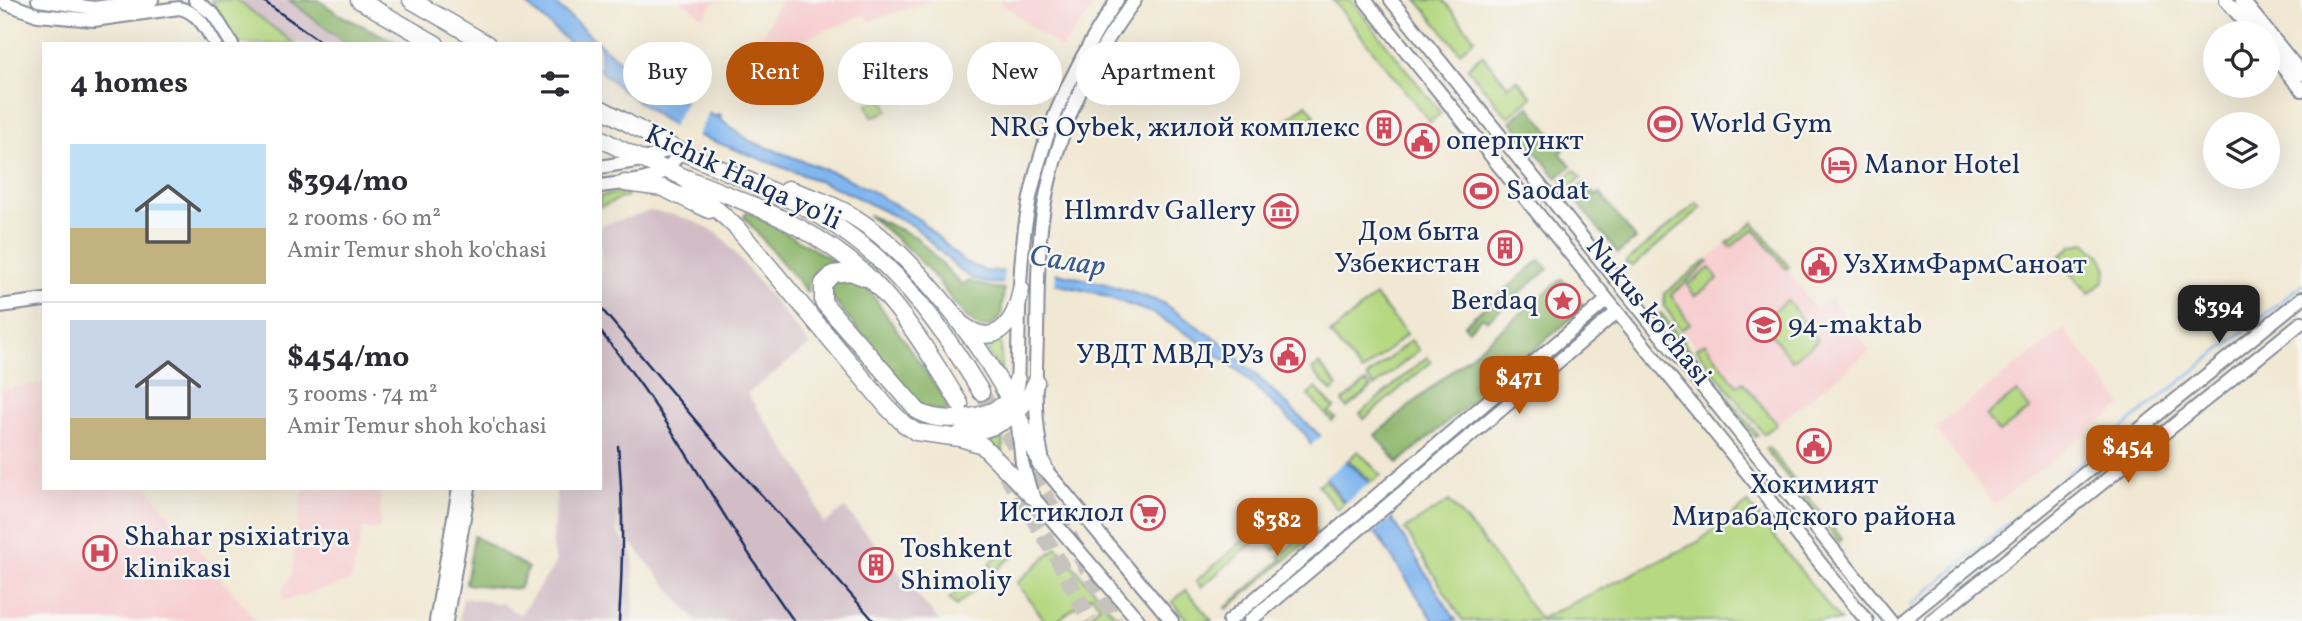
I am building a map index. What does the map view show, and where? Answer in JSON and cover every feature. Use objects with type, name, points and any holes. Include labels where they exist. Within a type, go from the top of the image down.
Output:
[{"type":"highway","points":[[359,0],[434,42]]},
{"type":"highway","points":[[411,0],[484,42]]},
{"type":"highway","points":[[438,42],[445,29],[458,27]]},
{"type":"highway","name":"Kichik Halqa yo'li","points":[[602,109],[678,149],[771,190],[845,232],[891,271],[934,320],[981,392]]},
{"type":"highway","name":"Kichik Halqa yo'li","points":[[602,139],[642,160],[762,210],[834,249],[874,283],[911,329],[960,404]]},
{"type":"highway","points":[[709,163],[822,201],[856,218],[902,255],[981,353],[1013,407],[1045,470]]},
{"type":"highway","points":[[674,173],[737,228],[904,424],[916,432],[947,435],[982,445],[1032,496]]},
{"type":"highway","points":[[625,183],[657,186],[677,193],[737,228]]},
{"type":"highway","points":[[762,210],[758,196],[763,191],[771,190]]},
{"type":"highway","points":[[874,283],[853,273],[833,274],[823,284],[824,302],[913,407],[923,414],[935,418],[970,417],[1013,407],[1028,399],[1036,382]]},
{"type":"highway","points":[[947,309],[974,332],[993,334],[1009,322],[1017,308],[1021,289]]},
{"type":"highway","points":[[947,435],[983,430],[1004,421],[1013,407],[1017,380]]},
{"type":"main road","points":[[38,0],[94,8],[152,0]]},
{"type":"main road","points":[[194,0],[194,14]]},
{"type":"main road","points":[[194,0],[214,15],[231,42]]},
{"type":"main road","points":[[1017,380],[1022,267],[1028,210],[1050,130],[1083,56],[1117,0]]},
{"type":"main road","points":[[1045,470],[1039,437],[1036,382],[1040,236],[1046,200],[1067,125],[1095,62],[1115,27],[1135,0]]},
{"type":"main road","name":"Nukus ko'chasi","points":[[1365,0],[1867,621]]},
{"type":"main road","name":"Nukus ko'chasi","points":[[1391,0],[1891,621]]},
{"type":"main road","points":[[2226,0],[2244,21]]},
{"type":"main road","points":[[2242,0],[2302,74]]},
{"type":"main road","points":[[0,1],[38,15],[78,19],[115,18],[173,7],[184,9],[194,14],[214,42]]},
{"type":"main road","points":[[2280,64],[2302,90]]},
{"type":"main road","points":[[602,167],[642,160],[678,149],[674,173],[602,186]]},
{"type":"main road","points":[[1228,621],[1622,288]]},
{"type":"main road","points":[[1902,621],[2302,298]]},
{"type":"main road","points":[[0,306],[42,300]]},
{"type":"main road","points":[[1250,621],[1632,300]]},
{"type":"main road","points":[[1931,621],[2302,322]]},
{"type":"main road","points":[[1013,407],[1025,474],[1032,496],[1139,621]]},
{"type":"main road","points":[[2157,417],[2168,430]]},
{"type":"main road","points":[[1025,474],[1025,468],[1031,463],[1038,464],[1045,470],[1172,621]]},
{"type":"main road","points":[[436,621],[458,490]]},
{"type":"main road","points":[[446,621],[469,490]]},
{"type":"main road","points":[[1993,548],[2004,564]]},
{"type":"shaded area","points":[[237,0],[289,0],[344,42],[292,42]]},
{"type":"shaded area","points":[[681,0],[716,0],[703,17]]},
{"type":"shaded area","points":[[781,0],[933,0],[870,21],[864,15],[796,42],[758,42]]},
{"type":"shaded area","points":[[1001,0],[1099,0],[1062,48],[1062,42],[1052,42]]},
{"type":"shaded area","points":[[650,211],[675,215],[719,234],[810,345],[747,394],[804,476],[824,524],[845,508],[939,621],[697,621],[620,530],[618,505],[617,531],[633,554],[634,621],[459,621],[463,598],[503,604],[520,615],[556,563],[552,548],[557,490],[602,490],[602,225]]},
{"type":"shaded area","name":"94-maktab","points":[[1754,222],[1815,309],[1831,299],[1870,351],[1764,434],[1664,306],[1665,293]]},
{"type":"shaded area","points":[[2064,329],[2123,405],[1994,505],[1935,428]]},
{"type":"shaded area","name":"Shahar psixiatriya klinikasi","points":[[42,382],[42,490],[150,490],[256,621],[0,621],[0,390]]},
{"type":"shaded area","points":[[303,490],[380,490],[380,529],[363,529],[351,581],[283,601],[282,591],[292,573]]},
{"type":"green space","points":[[211,0],[237,0],[292,42],[238,42]]},
{"type":"green space","points":[[289,0],[318,0],[342,16],[396,42],[344,42]]},
{"type":"green space","points":[[1333,0],[1351,0],[1441,113],[1430,122]]},
{"type":"green space","points":[[1417,0],[1443,0],[1475,39],[1460,52]]},
{"type":"green space","points":[[1482,55],[1508,86],[1517,79],[1532,97],[1508,117],[1467,68]]},
{"type":"green space","points":[[1306,104],[1315,115],[1294,131],[1286,121]]},
{"type":"green space","points":[[867,105],[886,105],[888,111],[872,117]]},
{"type":"green space","points":[[1529,106],[1564,150],[1560,153],[1571,166],[1557,178],[1511,121]]},
{"type":"green space","points":[[1575,170],[1581,178],[1567,189],[1561,181]]},
{"type":"green space","points":[[1585,183],[1595,196],[1600,193],[1636,239],[1618,253],[1571,194]]},
{"type":"green space","points":[[626,192],[627,196],[602,206],[602,196]]},
{"type":"green space","points":[[1697,203],[1701,208],[1633,266],[1625,263]]},
{"type":"green space","points":[[747,211],[840,264],[827,265],[817,270],[810,279],[807,292],[744,217]]},
{"type":"green space","points":[[868,215],[916,237],[962,285],[969,281],[1004,289],[1001,316],[992,325],[981,328],[974,323],[918,259]]},
{"type":"green space","points":[[1754,222],[1789,267],[1786,269],[1754,229],[1731,247],[1727,243]]},
{"type":"green space","points":[[2086,243],[2101,256],[2107,269],[2104,281],[2089,294],[2058,258],[2073,245]]},
{"type":"green space","points":[[1540,260],[1548,269],[1487,321],[1483,317],[1468,330],[1464,325]]},
{"type":"green space","points":[[1707,260],[1709,262],[1671,295],[1690,324],[1681,330],[1664,306],[1665,293]]},
{"type":"green space","points":[[1710,268],[1718,279],[1695,296],[1687,285]]},
{"type":"green space","points":[[1562,279],[1585,307],[1398,463],[1375,435]]},
{"type":"green space","points":[[860,280],[951,408],[943,412],[921,407],[832,298],[830,288],[833,281]]},
{"type":"green space","points":[[1375,296],[1407,334],[1362,372],[1330,334]]},
{"type":"green space","points":[[1787,300],[1818,340],[1792,361],[1761,321]]},
{"type":"green space","points":[[1661,313],[1758,435],[1755,437],[1658,316]]},
{"type":"green space","points":[[1001,335],[1001,373],[984,344]]},
{"type":"green space","points":[[1411,340],[1419,350],[1374,387],[1367,377]]},
{"type":"green space","points":[[1705,343],[1737,386],[1743,382],[1777,424],[1764,434],[1696,349]]},
{"type":"green space","points":[[1427,357],[1431,362],[1364,419],[1360,414]]},
{"type":"green space","points":[[1319,364],[1338,386],[1332,392],[1312,370]]},
{"type":"green space","points":[[1366,382],[1371,388],[1347,408],[1342,402]]},
{"type":"green space","points":[[1316,388],[1334,408],[1329,412],[1335,418],[1332,421],[1308,395]]},
{"type":"green space","points":[[2017,392],[2030,409],[1999,433],[1986,416]]},
{"type":"green space","points":[[1002,426],[1003,461],[976,438]]},
{"type":"green space","points":[[1768,447],[1842,539],[1839,542],[1765,449]]},
{"type":"green space","points":[[1358,451],[1381,475],[1372,482],[1348,460]]},
{"type":"green space","points":[[1325,480],[1344,504],[1337,509],[1318,485]]},
{"type":"green space","points":[[1292,499],[1301,510],[1266,539],[1262,535],[1201,587],[1196,581]]},
{"type":"green space","points":[[1449,501],[1479,536],[1540,619],[1698,542],[1748,503],[1840,621],[1463,621],[1405,529]]},
{"type":"green space","points":[[1304,517],[1309,522],[1275,550],[1270,545]]},
{"type":"green space","points":[[1313,527],[1317,533],[1225,608],[1282,559],[1279,556]]},
{"type":"green space","points":[[474,536],[528,568],[519,589],[466,584]]},
{"type":"green space","points":[[1010,545],[1017,552],[995,571],[989,564]]},
{"type":"green space","points":[[1057,547],[1120,621],[1083,621],[1100,606],[1091,595],[1057,621],[1045,621],[1017,583]]},
{"type":"green space","points":[[971,580],[978,587],[956,606],[949,599]]},
{"type":"green space","points":[[1186,590],[1212,621],[1188,621],[1172,602]]},
{"type":"water","points":[[522,0],[551,0],[598,42],[569,42]]},
{"type":"water","name":"Салар","points":[[602,46],[623,64],[623,90],[602,73]]},
{"type":"water","name":"Салар","points":[[643,105],[690,105],[716,117],[721,115],[720,119],[750,141],[845,177],[870,190],[920,220],[963,261],[985,271],[1058,273],[1106,284],[1161,302],[1222,343],[1368,481],[1456,621],[1434,621],[1378,536],[1341,498],[1327,479],[1306,435],[1241,373],[1202,343],[1152,313],[1096,293],[1059,285],[987,283],[972,278],[959,270],[914,226],[842,190],[671,125]]},
{"type":"pier","points":[[684,105],[700,105],[710,109],[697,137],[671,129]]},
{"type":"pier","points":[[1004,268],[1056,270],[1055,288],[1003,287]]},
{"type":"pier","points":[[1324,434],[1349,458],[1323,479],[1309,447]]},
{"type":"pier","points":[[1372,481],[1394,516],[1371,534],[1343,505]]},
{"type":"waterway","points":[[1910,606],[2137,416],[2302,285]]},
{"type":"tunnel","points":[[981,392],[1064,526],[1115,621]]},
{"type":"tunnel","points":[[1005,474],[1053,550],[1090,621]]},
{"type":"railway","points":[[262,0],[321,42]]},
{"type":"railway","points":[[602,309],[723,453],[874,621]]},
{"type":"railway","points":[[602,334],[652,401],[745,549],[794,621]]},
{"type":"railway","points":[[618,446],[622,534],[619,621]]},
{"type":"place","name":"World Gym","points":[[1665,124]]},
{"type":"place","name":"NRG Oybek, жилой комплекс","points":[[1384,128]]},
{"type":"place","name":"оперпункт","points":[[1422,141]]},
{"type":"place","name":"Manor Hotel","points":[[1839,165]]},
{"type":"place","name":"Saodat","points":[[1481,191]]},
{"type":"place","name":"Hlmrdv Gallery","points":[[1281,211]]},
{"type":"place","name":"Дом быта Узбекистан","points":[[1505,248]]},
{"type":"place","name":"УзХимФармСаноат","points":[[1819,265]]},
{"type":"place","name":"Berdaq","points":[[1563,301]]},
{"type":"place","name":"94-maktab","points":[[1764,325]]},
{"type":"place","name":"УВДТ МВД РУз","points":[[1288,355]]},
{"type":"place","name":"Хокимият Мирабадского района","points":[[1814,446]]},
{"type":"place","name":"Истиклол","points":[[1148,513]]},
{"type":"place","name":"Shahar psixiatriya klinikasi","points":[[100,553]]},
{"type":"place","name":"Toshkent Shimoliy","points":[[876,565]]}]
